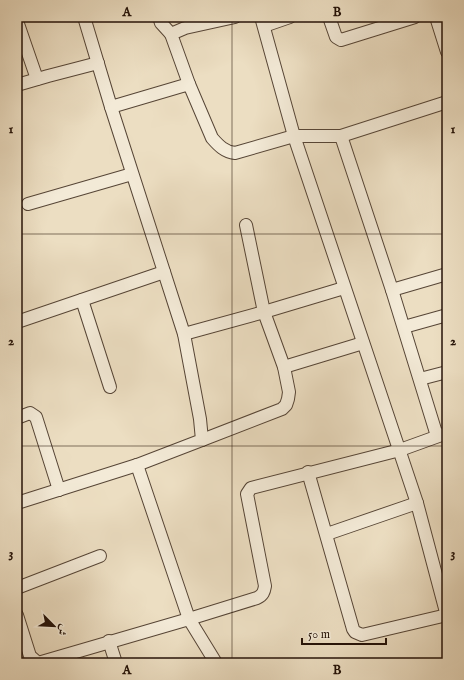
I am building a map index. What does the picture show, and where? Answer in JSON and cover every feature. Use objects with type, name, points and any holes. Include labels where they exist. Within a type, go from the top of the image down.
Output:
[{"type":"street","points":[[84,17],[132,174],[184,334],[200,419],[202,440]]},
{"type":"street","points":[[159,17],[161,23],[171,34],[212,138],[226,151],[235,153],[294,136],[341,136],[447,102]]},
{"type":"street","points":[[171,34],[185,28],[234,17]]},
{"type":"street","points":[[290,17],[263,21],[294,136],[417,503],[447,615],[362,635],[352,629],[327,534],[308,472]]},
{"type":"street","points":[[329,17],[336,37],[340,40],[415,17]]},
{"type":"street","points":[[436,17],[447,52]]},
{"type":"street","points":[[17,21],[37,79]]},
{"type":"street","points":[[17,85],[98,64]]},
{"type":"street","points":[[111,107],[190,84]]},
{"type":"street","points":[[17,615],[30,656],[38,663],[262,596],[265,586],[247,494],[251,488],[308,472],[400,450],[442,435],[420,379],[341,136]]},
{"type":"street","points":[[28,204],[132,174]]},
{"type":"street","points":[[17,503],[137,465],[282,409],[286,405],[289,392],[284,367],[264,312],[246,226]]},
{"type":"street","points":[[17,322],[164,272]]},
{"type":"street","points":[[392,290],[447,274]]},
{"type":"street","points":[[184,334],[344,288]]},
{"type":"street","points":[[82,300],[110,387]]},
{"type":"street","points":[[404,327],[447,315]]},
{"type":"street","points":[[284,367],[363,343]]},
{"type":"street","points":[[420,379],[447,372]]},
{"type":"street","points":[[17,418],[30,413],[36,417],[59,490]]},
{"type":"street","points":[[137,465],[189,619],[216,663]]},
{"type":"street","points":[[327,534],[417,503]]},
{"type":"street","points":[[17,588],[100,556]]},
{"type":"street","points":[[109,641],[116,663]]}]
